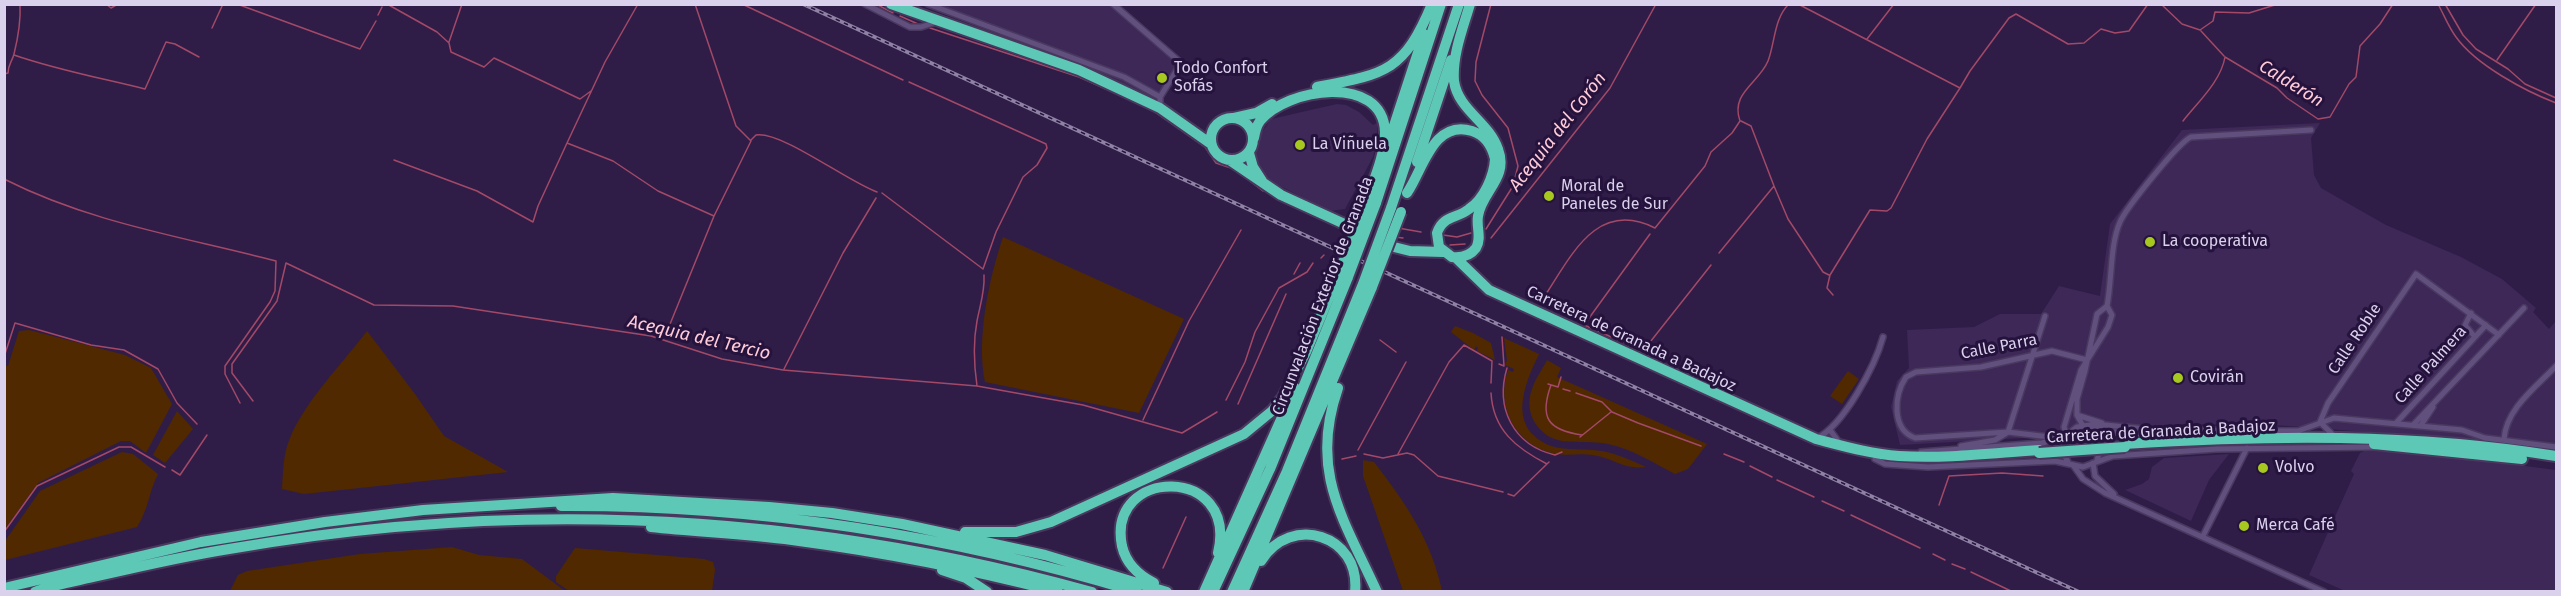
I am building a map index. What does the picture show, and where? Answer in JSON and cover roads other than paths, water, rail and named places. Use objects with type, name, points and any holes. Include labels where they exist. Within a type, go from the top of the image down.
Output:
[{"type":"highway","name":"Circunvalación Exterior de Granada","points":[[1232,591],[1368,285],[1396,210],[1460,4]]},
{"type":"highway","points":[[1407,194],[1470,4]]},
{"type":"highway","points":[[1183,124],[1204,128],[1215,126],[1225,119],[1256,113],[1296,92],[1359,80],[1387,69],[1413,44],[1435,5]]},
{"type":"highway","points":[[1379,164],[1435,5]]},
{"type":"highway","name":"Circunvalación Exterior de Granada","points":[[1214,591],[1270,469],[1344,275],[1371,201],[1435,5]]},
{"type":"highway","points":[[897,6],[936,22],[1079,70],[1160,103],[1183,124],[1211,144],[1218,156],[1231,161],[1264,184],[1309,209],[1351,227]]},
{"type":"highway","points":[[1461,35],[1454,69],[1456,89],[1467,108],[1492,135],[1501,160],[1498,177],[1478,214],[1479,240],[1474,263],[1477,280]]},
{"type":"highway","points":[[1264,184],[1252,167],[1249,153],[1260,121],[1286,103],[1313,94],[1350,92],[1367,99],[1380,115],[1385,133],[1371,201]]},
{"type":"highway","points":[[1234,118],[1245,122],[1254,138]]},
{"type":"highway","points":[[1211,144],[1215,126]]},
{"type":"highway","points":[[1396,210],[1437,140],[1452,131],[1460,130],[1478,134],[1490,145],[1495,159],[1494,167],[1488,185],[1476,202],[1459,215],[1445,219],[1437,233],[1424,246],[1410,251]]},
{"type":"highway","points":[[1231,161],[1249,153]]},
{"type":"highway","points":[[1459,215],[1471,220],[1477,228]]},
{"type":"highway","points":[[1437,233],[1437,241],[1443,252]]},
{"type":"highway","points":[[1394,247],[1410,251],[1443,252],[1456,258],[1466,256],[1476,248]]},
{"type":"highway","name":"Carretera de Granada a Badajoz","points":[[1456,258],[1490,290],[1840,453],[1861,457],[1877,454],[1923,457],[2289,436],[2446,442],[2555,455]]},
{"type":"highway","points":[[4,588],[141,555],[269,530],[423,510],[523,505],[586,498],[660,499],[832,513],[982,533],[1025,530],[1051,522],[1220,447],[1259,423],[1283,397],[1326,306],[1344,275]]},
{"type":"highway","points":[[1368,285],[1358,326],[1334,399],[1325,452],[1327,470],[1339,509],[1377,591]]},
{"type":"highway","points":[[1204,591],[1262,467],[1326,306]]},
{"type":"highway","points":[[1243,591],[1358,326]]},
{"type":"highway","name":"Carretera de Granada a Badajoz","points":[[1774,422],[1816,439],[1829,435],[1877,454]]},
{"type":"highway","points":[[1829,435],[1861,457]]},
{"type":"highway","name":"Carretera de Granada a Badajoz","points":[[2124,446],[2307,441],[2555,455]]},
{"type":"highway","points":[[1168,591],[1141,575],[1127,559],[1123,549],[1121,529],[1127,511],[1148,490],[1171,485],[1181,486],[1192,489],[1210,503],[1221,531],[1212,576]]},
{"type":"highway","points":[[523,505],[715,511],[830,523],[944,542],[1137,591]]},
{"type":"highway","points":[[35,591],[195,555],[284,539],[440,522],[573,517],[742,526],[829,536],[955,558],[1092,591]]},
{"type":"highway","points":[[48,591],[280,543],[386,530],[513,521],[638,525],[790,540],[890,555],[979,572],[1058,591]]},
{"type":"highway","points":[[902,524],[1045,555],[1168,591]]},
{"type":"highway","points":[[1249,578],[1275,544],[1293,535],[1317,535],[1336,544],[1344,552],[1354,570],[1355,591]]},
{"type":"highway","points":[[890,555],[949,572],[987,591]]},
{"type":"street","points":[[912,4],[936,22]]},
{"type":"street","points":[[928,4],[1124,77],[1160,103],[1181,63],[1113,4]]},
{"type":"street","points":[[864,5],[910,27],[921,27],[936,22]]},
{"type":"street","points":[[891,19],[897,6]]},
{"type":"street","points":[[2311,130],[2184,140],[2120,222],[2108,306],[2112,312],[2108,327],[2087,360],[2068,412],[2062,451],[2083,479],[2105,493],[2324,591]]},
{"type":"street","name":"Calle Roble","points":[[2320,423],[2328,403],[2416,274],[2471,313]]},
{"type":"street","points":[[2108,306],[2097,314],[2076,399],[2078,415],[2102,444],[2095,462],[2095,476],[2118,497]]},
{"type":"street","name":"Calle Palmera","points":[[2414,424],[2524,308]]},
{"type":"street","points":[[2475,337],[2465,325],[2471,313],[2499,335]]},
{"type":"street","points":[[2008,432],[2045,316]]},
{"type":"street","name":"Calle Palmera","points":[[2396,423],[2486,325]]},
{"type":"street","points":[[1829,435],[1870,373],[1883,337]]},
{"type":"street","name":"Calle Parra","points":[[2008,432],[1915,438],[1902,430],[1897,403],[1903,381],[1916,372],[1981,367],[2034,354],[2062,352],[2087,360]]},
{"type":"street","points":[[2504,440],[2505,424],[2512,413],[2556,366]]},
{"type":"street","name":"Calle Palmera","points":[[2421,425],[2437,401]]},
{"type":"street","points":[[2078,415],[2103,424],[2131,429],[2298,431],[2334,418],[2414,424],[2504,440],[2555,455]]},
{"type":"street","points":[[2320,423],[2335,436]]},
{"type":"street","points":[[1877,454],[2042,443],[2103,424]]},
{"type":"street","points":[[2087,428],[2126,434],[2289,436]]},
{"type":"street","points":[[2181,433],[2198,430]]},
{"type":"street","points":[[1951,450],[1995,440],[2008,432],[2063,436]]},
{"type":"street","points":[[1877,454],[1885,464],[1928,467],[2070,463],[2083,467],[2113,456],[2247,448],[2307,450],[2388,446]]},
{"type":"street","points":[[2203,536],[2247,448]]},
{"type":"waterway","points":[[4,74],[8,73],[13,57],[20,24],[20,4]]},
{"type":"waterway","points":[[106,4],[111,8],[118,4]]},
{"type":"waterway","points":[[212,28],[223,4]]},
{"type":"waterway","points":[[237,4],[360,49],[376,21]]},
{"type":"waterway","points":[[387,4],[437,32],[449,43],[451,52],[484,67],[494,58],[580,99],[591,91]]},
{"type":"waterway","points":[[449,42],[462,4]]},
{"type":"waterway","points":[[638,4],[605,62],[567,143],[613,161],[658,191],[714,216],[666,334]]},
{"type":"waterway","points":[[695,4],[736,126],[751,141],[714,216]]},
{"type":"waterway","points":[[742,4],[903,80]]},
{"type":"waterway","points":[[876,4],[893,13]]},
{"type":"waterway","points":[[1486,229],[1513,186],[1518,166],[1508,128],[1482,95],[1475,81],[1476,62],[1491,4]]},
{"type":"waterway","name":"Acequia del Corón","points":[[1491,238],[1610,88],[1656,4]]},
{"type":"waterway","points":[[1538,302],[1542,300],[1574,251],[1586,237],[1600,227],[1616,221],[1634,221],[1655,228],[1705,166],[1711,152],[1732,133],[1740,121],[1739,103],[1747,89],[1764,69],[1780,16],[1789,4]]},
{"type":"waterway","points":[[1798,4],[1960,88],[2009,18],[2016,14],[2068,44],[2084,43],[2101,29],[2115,33],[2129,31],[2148,4]]},
{"type":"waterway","points":[[1867,39],[1894,4]]},
{"type":"waterway","points":[[2161,4],[2182,24],[2200,30],[2213,21],[2215,12],[2249,13],[2278,4]]},
{"type":"waterway","name":"Calderón","points":[[2183,121],[2214,83],[2225,57],[2277,88],[2287,98],[2318,119],[2330,117],[2349,84],[2356,77],[2360,46],[2380,24],[2393,4]]},
{"type":"waterway","points":[[2438,4],[2453,33],[2476,57],[2502,76],[2556,103]]},
{"type":"waterway","points":[[2445,4],[2463,35],[2476,49],[2508,69],[2525,84],[2556,98]]},
{"type":"waterway","points":[[2497,60],[2536,4]]},
{"type":"waterway","points":[[378,15],[382,7]]},
{"type":"waterway","points":[[900,16],[918,24]]},
{"type":"waterway","points":[[930,28],[1079,77],[1115,93]]},
{"type":"waterway","points":[[2201,31],[2224,56]]},
{"type":"waterway","points":[[14,55],[145,89],[166,42],[175,44],[199,57]]},
{"type":"waterway","points":[[882,193],[983,269],[996,232],[1023,177],[1037,165],[1047,148],[1046,144],[909,82]]},
{"type":"waterway","points":[[1833,295],[1827,288],[1830,275],[1870,210],[1887,211],[1891,208],[1927,139],[1960,88]]},
{"type":"waterway","points":[[1152,110],[1205,147],[1216,163],[1234,169],[1263,191]]},
{"type":"waterway","points":[[1719,253],[1774,186],[1751,126],[1741,121]]},
{"type":"waterway","points":[[751,140],[756,135],[782,141],[877,192]]},
{"type":"waterway","points":[[394,160],[477,191],[533,222],[567,143]]},
{"type":"waterway","points":[[4,179],[70,207],[104,218],[276,261],[275,291],[270,302],[225,366],[225,374],[240,403]]},
{"type":"waterway","points":[[1774,186],[1788,219],[1823,272],[1829,275]]},
{"type":"waterway","points":[[784,369],[843,253],[876,198]]},
{"type":"waterway","points":[[1398,228],[1421,232]]},
{"type":"waterway","points":[[1143,420],[1189,321],[1241,230]]},
{"type":"waterway","points":[[1443,235],[1457,237],[1471,233]]},
{"type":"waterway","points":[[1650,234],[1584,325],[1643,351],[1711,265]]},
{"type":"waterway","name":"Acequia del Corón","points":[[1395,237],[1403,238]]},
{"type":"waterway","name":"Acequia del Corón","points":[[1450,245],[1465,244]]},
{"type":"waterway","name":"Acequia del Corón","points":[[1321,258],[1324,255]]},
{"type":"waterway","name":"Acequia del Tercio","points":[[253,401],[232,373],[232,364],[277,301],[286,263],[374,305],[453,306],[651,336],[722,359],[783,370],[977,386],[1083,405],[1182,433],[1217,412]]},
{"type":"waterway","points":[[1294,274],[1300,263]]},
{"type":"waterway","name":"Acequia del Corón","points":[[1226,400],[1245,362],[1255,332],[1279,288],[1307,272],[1313,263]]},
{"type":"waterway","points":[[977,386],[975,337],[984,275]]},
{"type":"waterway","points":[[1238,404],[1286,294]]},
{"type":"waterway","points":[[4,357],[15,323],[91,345],[124,350],[158,369],[177,403],[197,424]]},
{"type":"waterway","points":[[1502,337],[1504,366]]},
{"type":"waterway","points":[[1380,340],[1396,352]]},
{"type":"waterway","points":[[1398,454],[1449,362],[1464,345],[1492,361],[1491,383]]},
{"type":"waterway","points":[[1358,450],[1406,362]]},
{"type":"waterway","points":[[1499,364],[1504,366]]},
{"type":"waterway","points":[[1507,368],[1504,383],[1506,410],[1518,434],[1540,450],[1555,455],[1562,452]]},
{"type":"waterway","points":[[1548,384],[1558,387],[1561,377]]},
{"type":"waterway","points":[[1551,385],[1546,406],[1549,421],[1561,430],[1582,435]]},
{"type":"waterway","points":[[1563,389],[1570,391]]},
{"type":"waterway","points":[[1491,393],[1501,428],[1516,444],[1547,464]]},
{"type":"waterway","points":[[1576,393],[1602,402],[1612,412],[1701,446]]},
{"type":"waterway","points":[[1580,437],[1611,412]]},
{"type":"waterway","points":[[172,470],[180,475],[207,435]]},
{"type":"waterway","points":[[4,532],[37,486],[119,447],[131,447],[165,467]]},
{"type":"waterway","points":[[1364,454],[1383,458],[1407,453],[1414,455],[1438,476],[1503,492]]},
{"type":"waterway","points":[[1724,454],[1744,462]]},
{"type":"waterway","points":[[1342,459],[1356,456]]},
{"type":"waterway","points":[[1508,494],[1514,496],[1549,462]]},
{"type":"waterway","points":[[1750,466],[1772,477]]},
{"type":"waterway","points":[[1939,505],[1949,476],[2002,473],[2043,476]]},
{"type":"waterway","points":[[1777,480],[1814,497]]},
{"type":"waterway","points":[[1822,501],[1844,511]]},
{"type":"waterway","points":[[1851,515],[1920,548]]},
{"type":"waterway","points":[[1163,568],[1186,517]]},
{"type":"waterway","points":[[1933,554],[1945,560]]},
{"type":"waterway","points":[[1952,564],[1965,569]]},
{"type":"waterway","points":[[1971,572],[2013,592]]},
{"type":"railway","points":[[803,4],[2079,592]]},
{"type":"place","name":"Todo Confort Sofás","points":[[1162,78]]},
{"type":"place","name":"La Viñuela","points":[[1300,145]]},
{"type":"place","name":"Moral de Paneles de Sur","points":[[1549,196]]},
{"type":"place","name":"La cooperativa","points":[[2150,242]]},
{"type":"place","name":"Covirán","points":[[2178,378]]},
{"type":"place","name":"Volvo","points":[[2263,468]]},
{"type":"place","name":"Merca Café","points":[[2244,526]]}]
